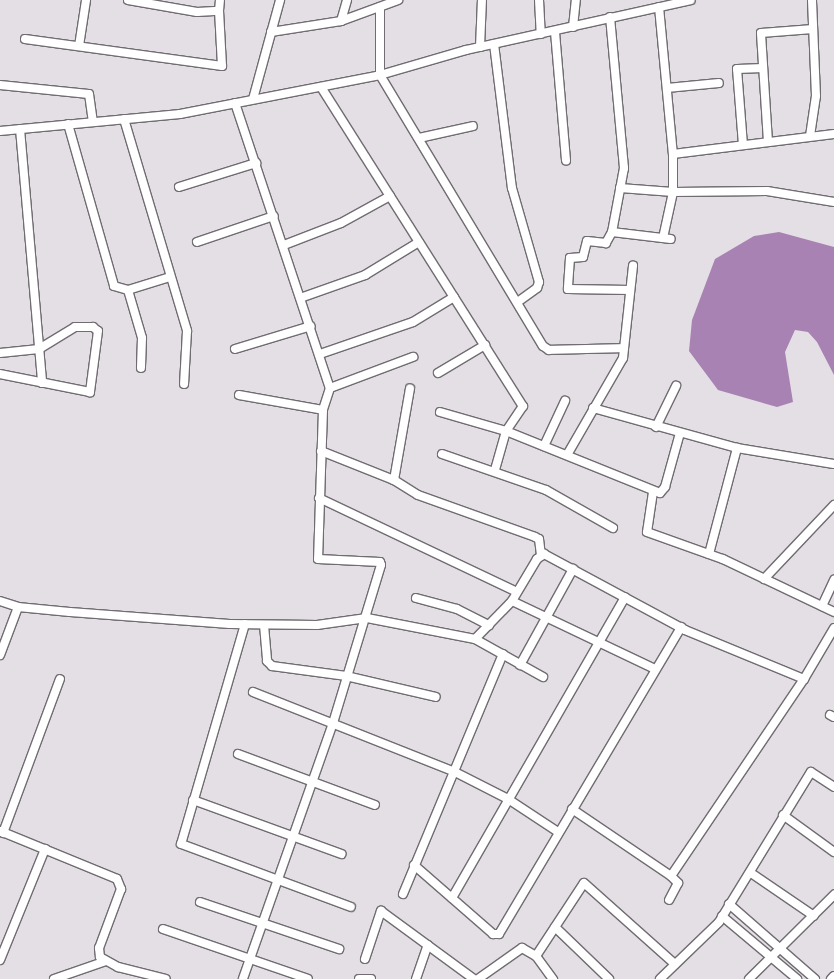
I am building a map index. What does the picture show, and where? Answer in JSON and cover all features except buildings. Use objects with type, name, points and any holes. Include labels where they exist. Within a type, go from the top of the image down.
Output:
[{"type":"street","points":[[79,46],[86,0]]},
{"type":"street","points":[[128,0],[197,12],[219,11]]},
{"type":"street","points":[[25,39],[79,46],[178,63],[222,66],[219,11],[220,0]]},
{"type":"street","points":[[253,99],[280,0]]},
{"type":"street","points":[[341,21],[347,0]]},
{"type":"street","points":[[271,32],[341,21],[398,0]]},
{"type":"street","points":[[480,47],[482,0]]},
{"type":"street","points":[[539,0],[541,34]]},
{"type":"street","points":[[573,27],[576,0]]},
{"type":"street","points":[[0,131],[124,119],[235,103],[321,87],[380,75],[480,47],[555,32],[662,4],[691,0]]},
{"type":"street","points":[[810,136],[816,96],[812,0]]},
{"type":"street","points":[[612,232],[667,238],[673,192],[673,154],[662,4]]},
{"type":"street","points":[[380,7],[380,75],[546,349],[624,348]]},
{"type":"street","points":[[610,17],[624,144],[620,188],[612,232],[606,243],[587,241],[583,257],[570,258],[568,289],[630,290]]},
{"type":"street","points":[[768,142],[761,33],[813,29]]},
{"type":"street","points":[[555,32],[566,161]]},
{"type":"street","points":[[494,44],[512,188],[539,282],[537,288],[518,302]]},
{"type":"street","points":[[743,145],[737,69],[763,68]]},
{"type":"street","points":[[667,88],[719,83]]},
{"type":"street","points":[[0,85],[89,94],[93,122]]},
{"type":"street","points":[[321,87],[523,406],[506,431],[495,470]]},
{"type":"street","points":[[235,103],[302,297],[330,388],[323,410],[318,559],[380,562],[367,618],[346,676],[333,723],[292,834],[243,979]]},
{"type":"street","points":[[124,119],[187,331],[184,384]]},
{"type":"street","points":[[68,124],[114,286],[128,290],[170,277]]},
{"type":"street","points":[[419,138],[473,126]]},
{"type":"street","points":[[20,129],[42,383]]},
{"type":"street","points":[[673,154],[834,134]]},
{"type":"street","points":[[179,187],[256,163]]},
{"type":"street","points":[[620,188],[673,192],[767,191],[834,202]]},
{"type":"street","points":[[284,245],[341,223],[390,196]]},
{"type":"street","points":[[197,242],[274,216]]},
{"type":"street","points":[[302,297],[365,276],[419,242]]},
{"type":"street","points":[[567,455],[593,408],[615,374],[624,348],[633,266]]},
{"type":"street","points":[[128,290],[142,338],[140,368]]},
{"type":"street","points":[[320,354],[400,327],[454,297]]},
{"type":"street","points":[[235,349],[311,326]]},
{"type":"street","points":[[0,353],[39,349],[75,327],[93,327],[98,332],[92,391],[42,383],[0,374]]},
{"type":"street","points":[[438,373],[484,345]]},
{"type":"street","points":[[330,388],[413,357]]},
{"type":"street","points":[[656,427],[676,386]]},
{"type":"street","points":[[394,480],[410,388]]},
{"type":"street","points":[[239,395],[323,410]]},
{"type":"street","points":[[544,446],[565,401]]},
{"type":"street","points":[[593,408],[656,427],[737,448],[834,464]]},
{"type":"street","points":[[440,412],[506,431],[567,455],[653,492],[660,493],[665,488],[680,433]]},
{"type":"street","points":[[709,554],[737,448]]},
{"type":"street","points":[[321,451],[394,480],[418,495],[539,539],[541,556],[512,601],[475,639]]},
{"type":"street","points":[[442,454],[495,470],[546,490],[613,528]]},
{"type":"street","points":[[653,492],[647,532],[709,554],[764,578],[834,612]]},
{"type":"street","points":[[319,498],[517,592]]},
{"type":"street","points":[[764,578],[834,505]]},
{"type":"street","points":[[541,556],[544,554],[681,627],[804,678]]},
{"type":"street","points":[[520,665],[573,569]]},
{"type":"street","points":[[822,606],[834,580]]},
{"type":"street","points":[[452,898],[508,799],[601,644],[625,597]]},
{"type":"street","points":[[416,598],[457,609],[489,625]]},
{"type":"street","points":[[0,601],[18,607],[264,625],[317,625],[367,618],[475,639],[543,678]]},
{"type":"street","points":[[512,601],[656,669]]},
{"type":"street","points":[[0,655],[18,607]]},
{"type":"street","points":[[245,624],[193,800],[182,846],[351,906]]},
{"type":"street","points":[[264,625],[269,664],[346,676],[436,697]]},
{"type":"street","points":[[414,864],[493,934],[500,934],[572,808],[681,627]]},
{"type":"street","points":[[671,876],[804,678],[834,628]]},
{"type":"street","points":[[403,894],[414,864],[503,654]]},
{"type":"street","points":[[60,679],[2,832],[120,882],[121,890],[99,952],[106,961],[166,979]]},
{"type":"street","points":[[253,692],[453,771],[508,799],[558,832]]},
{"type":"street","points":[[238,754],[375,805]]},
{"type":"street","points":[[660,979],[722,916],[751,873],[783,815],[811,772],[834,787]]},
{"type":"street","points":[[193,800],[292,834],[341,854]]},
{"type":"street","points":[[572,808],[671,876],[678,883],[669,900]]},
{"type":"street","points":[[783,815],[834,852]]},
{"type":"street","points":[[0,960],[45,849]]},
{"type":"street","points":[[751,873],[814,916]]},
{"type":"street","points":[[536,956],[584,883],[675,964]]},
{"type":"street","points":[[749,979],[782,950],[834,894]]},
{"type":"street","points":[[200,902],[339,949]]},
{"type":"street","points":[[729,904],[815,979]]},
{"type":"street","points":[[365,959],[381,912],[474,979]]},
{"type":"street","points":[[722,916],[774,957],[797,979]]},
{"type":"street","points":[[555,927],[609,979]]},
{"type":"street","points":[[163,929],[308,979]]},
{"type":"street","points":[[416,979],[428,945]]},
{"type":"street","points":[[478,979],[515,950],[522,948],[536,956],[554,979]]},
{"type":"street","points":[[54,979],[106,961]]},
{"type":"street","points":[[831,979],[834,976]]},
{"type":"street","points":[[359,979],[371,979]]},
{"type":"shaded area","points":[[779,232],[834,247],[834,375],[817,342],[808,332],[795,330],[785,352],[793,402],[777,407],[718,390],[689,351],[692,320],[715,259],[754,236]]}]
